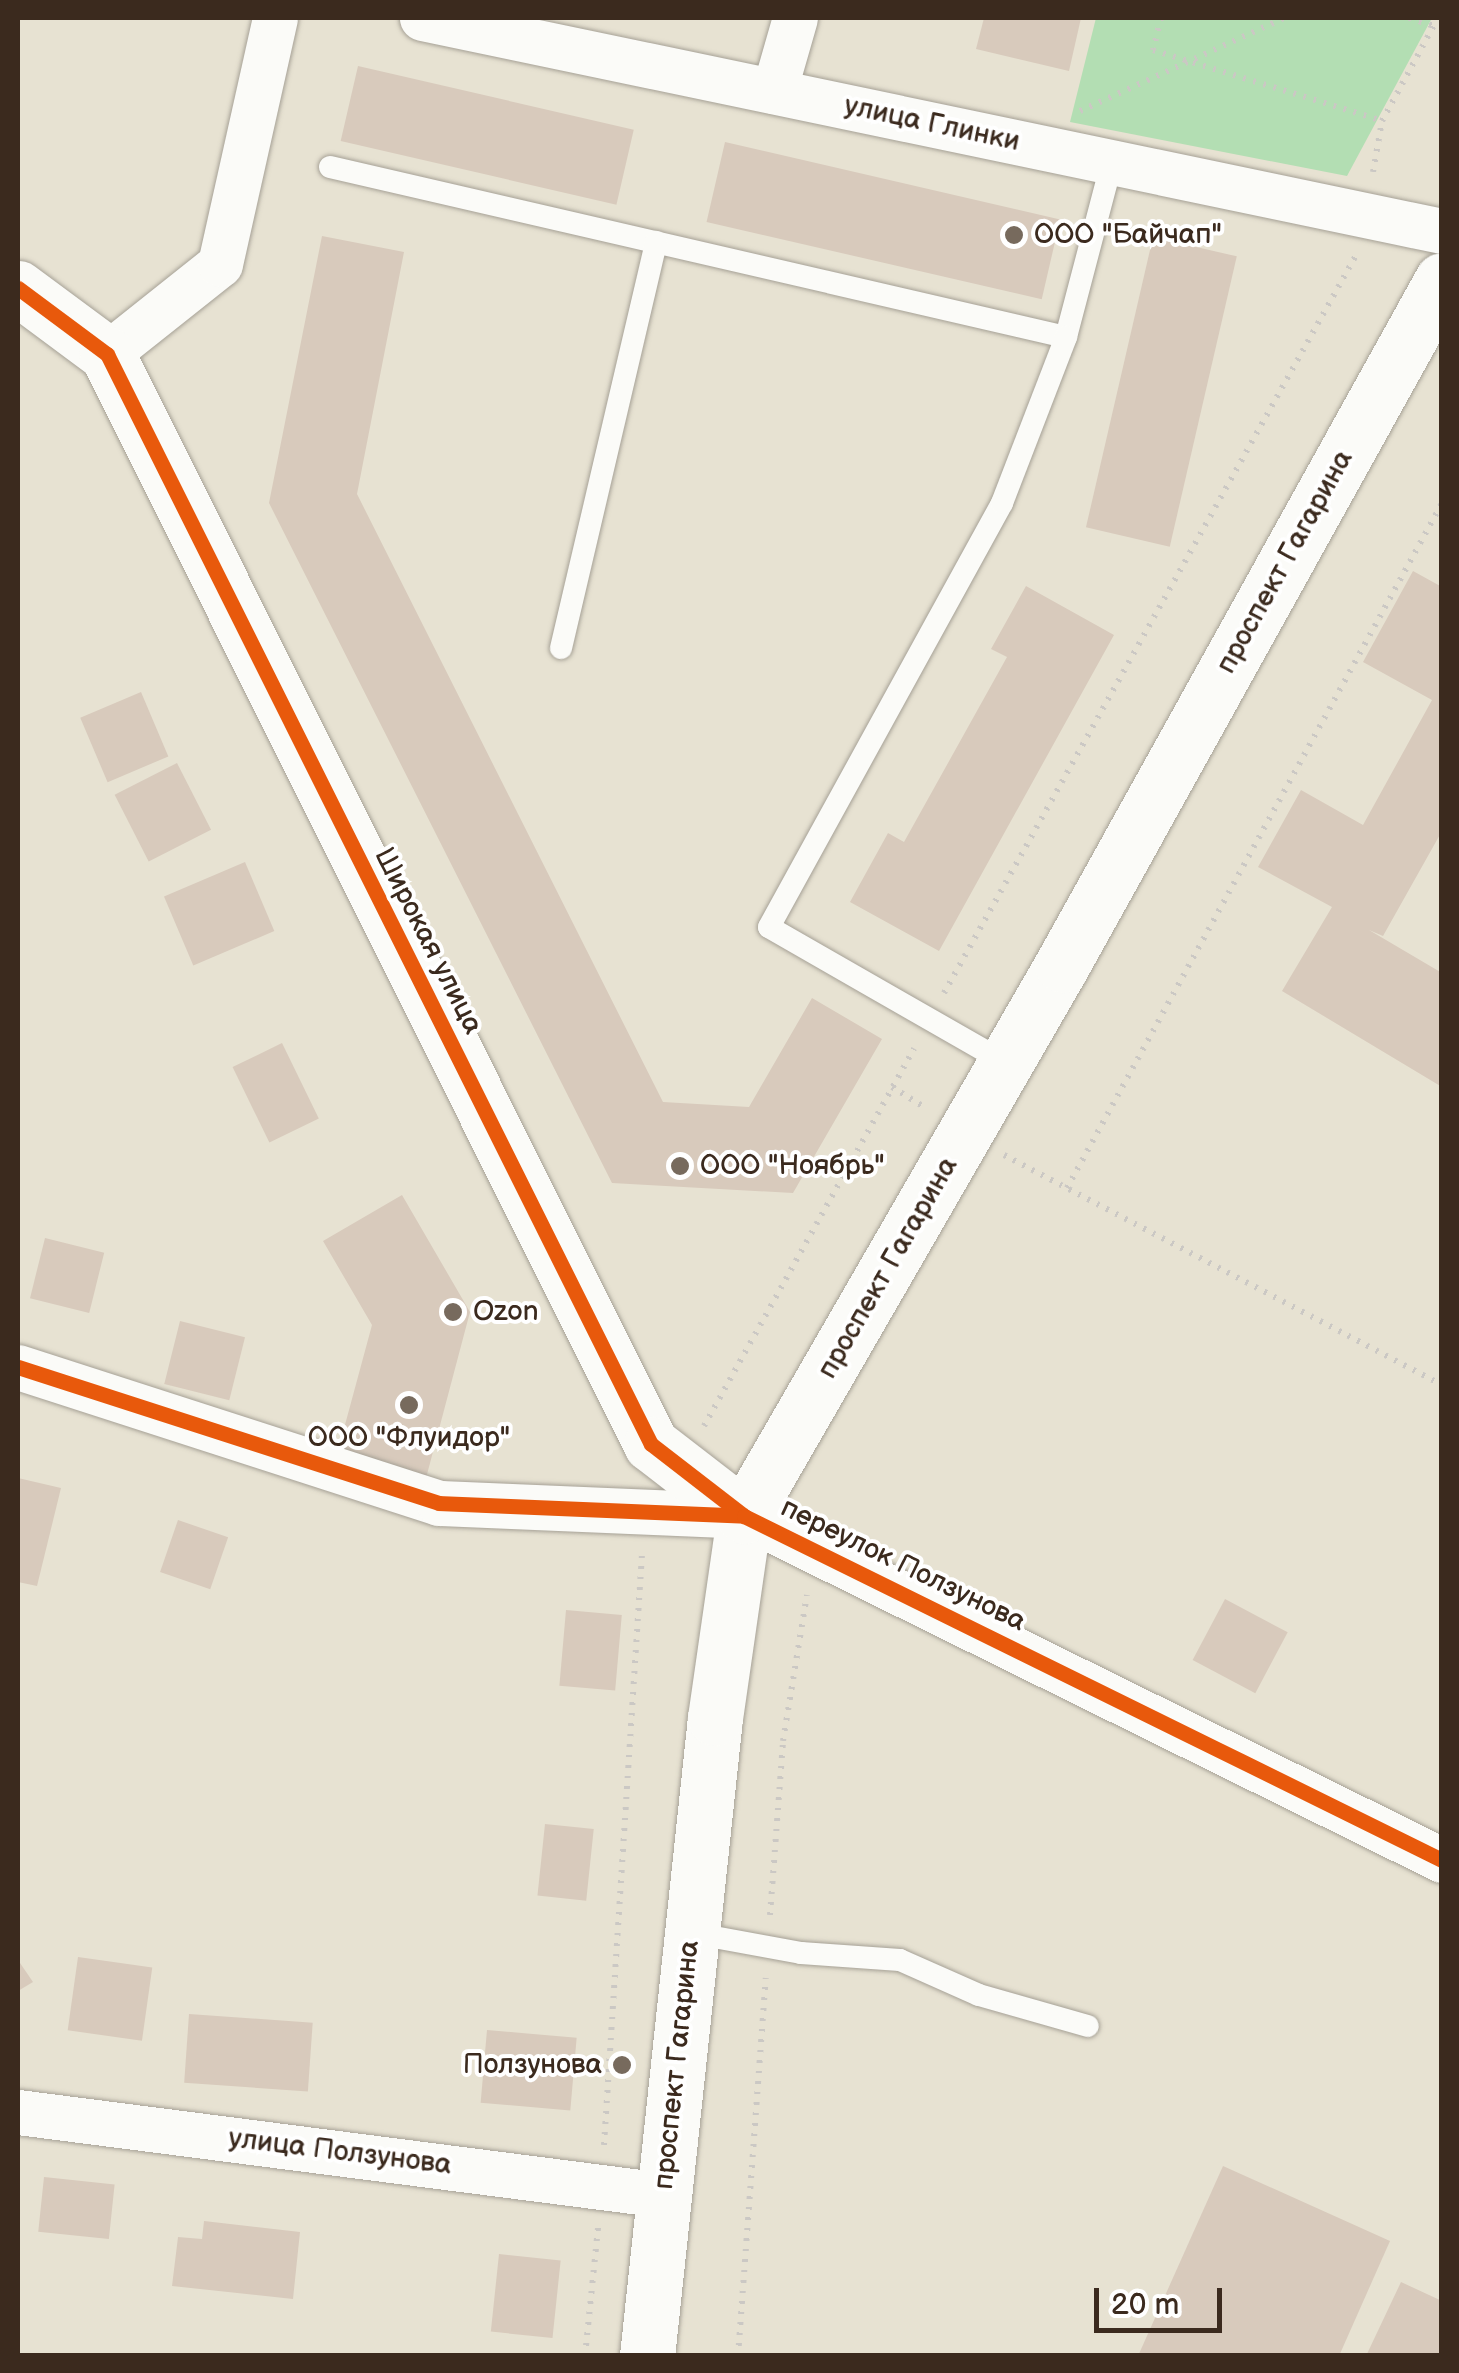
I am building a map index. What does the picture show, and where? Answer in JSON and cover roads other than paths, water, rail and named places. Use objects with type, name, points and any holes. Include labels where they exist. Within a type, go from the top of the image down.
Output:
[{"type":"main road","name":"проспект Гагарина","points":[[647,2356],[692,1933],[744,1516],[966,1135],[1442,280]]},
{"type":"main road","points":[[18,288],[107,354]]},
{"type":"main road","name":"Широкая улица","points":[[107,354],[651,1444],[744,1516]]},
{"type":"street","points":[[107,354],[220,264],[275,18]]},
{"type":"street","name":"улица Глинки","points":[[422,18],[1442,231]]},
{"type":"street","points":[[774,92],[795,18]]},
{"type":"street","name":"переулок Ползунова","points":[[18,1367],[439,1503],[744,1516],[1442,1860]]},
{"type":"street","name":"улица Ползунова","points":[[18,2112],[662,2195]]},
{"type":"lane","points":[[1006,1062],[769,928],[1002,503],[1066,336],[1112,162]]},
{"type":"lane","points":[[330,167],[1066,336]]},
{"type":"lane","points":[[561,648],[656,242]]},
{"type":"lane","points":[[692,1933],[801,1953],[900,1960],[980,1995],[1088,2026]]},
{"type":"place","name":"ООО \"Байчап\"","points":[[1014,235]]},
{"type":"place","name":"ООО \"Ноябрь\"","points":[[680,1166]]},
{"type":"place","name":"Ozon","points":[[453,1312]]},
{"type":"place","name":"ООО \"Флуидор\"","points":[[409,1405]]},
{"type":"place","name":"Ползунова","points":[[622,2065]]}]
